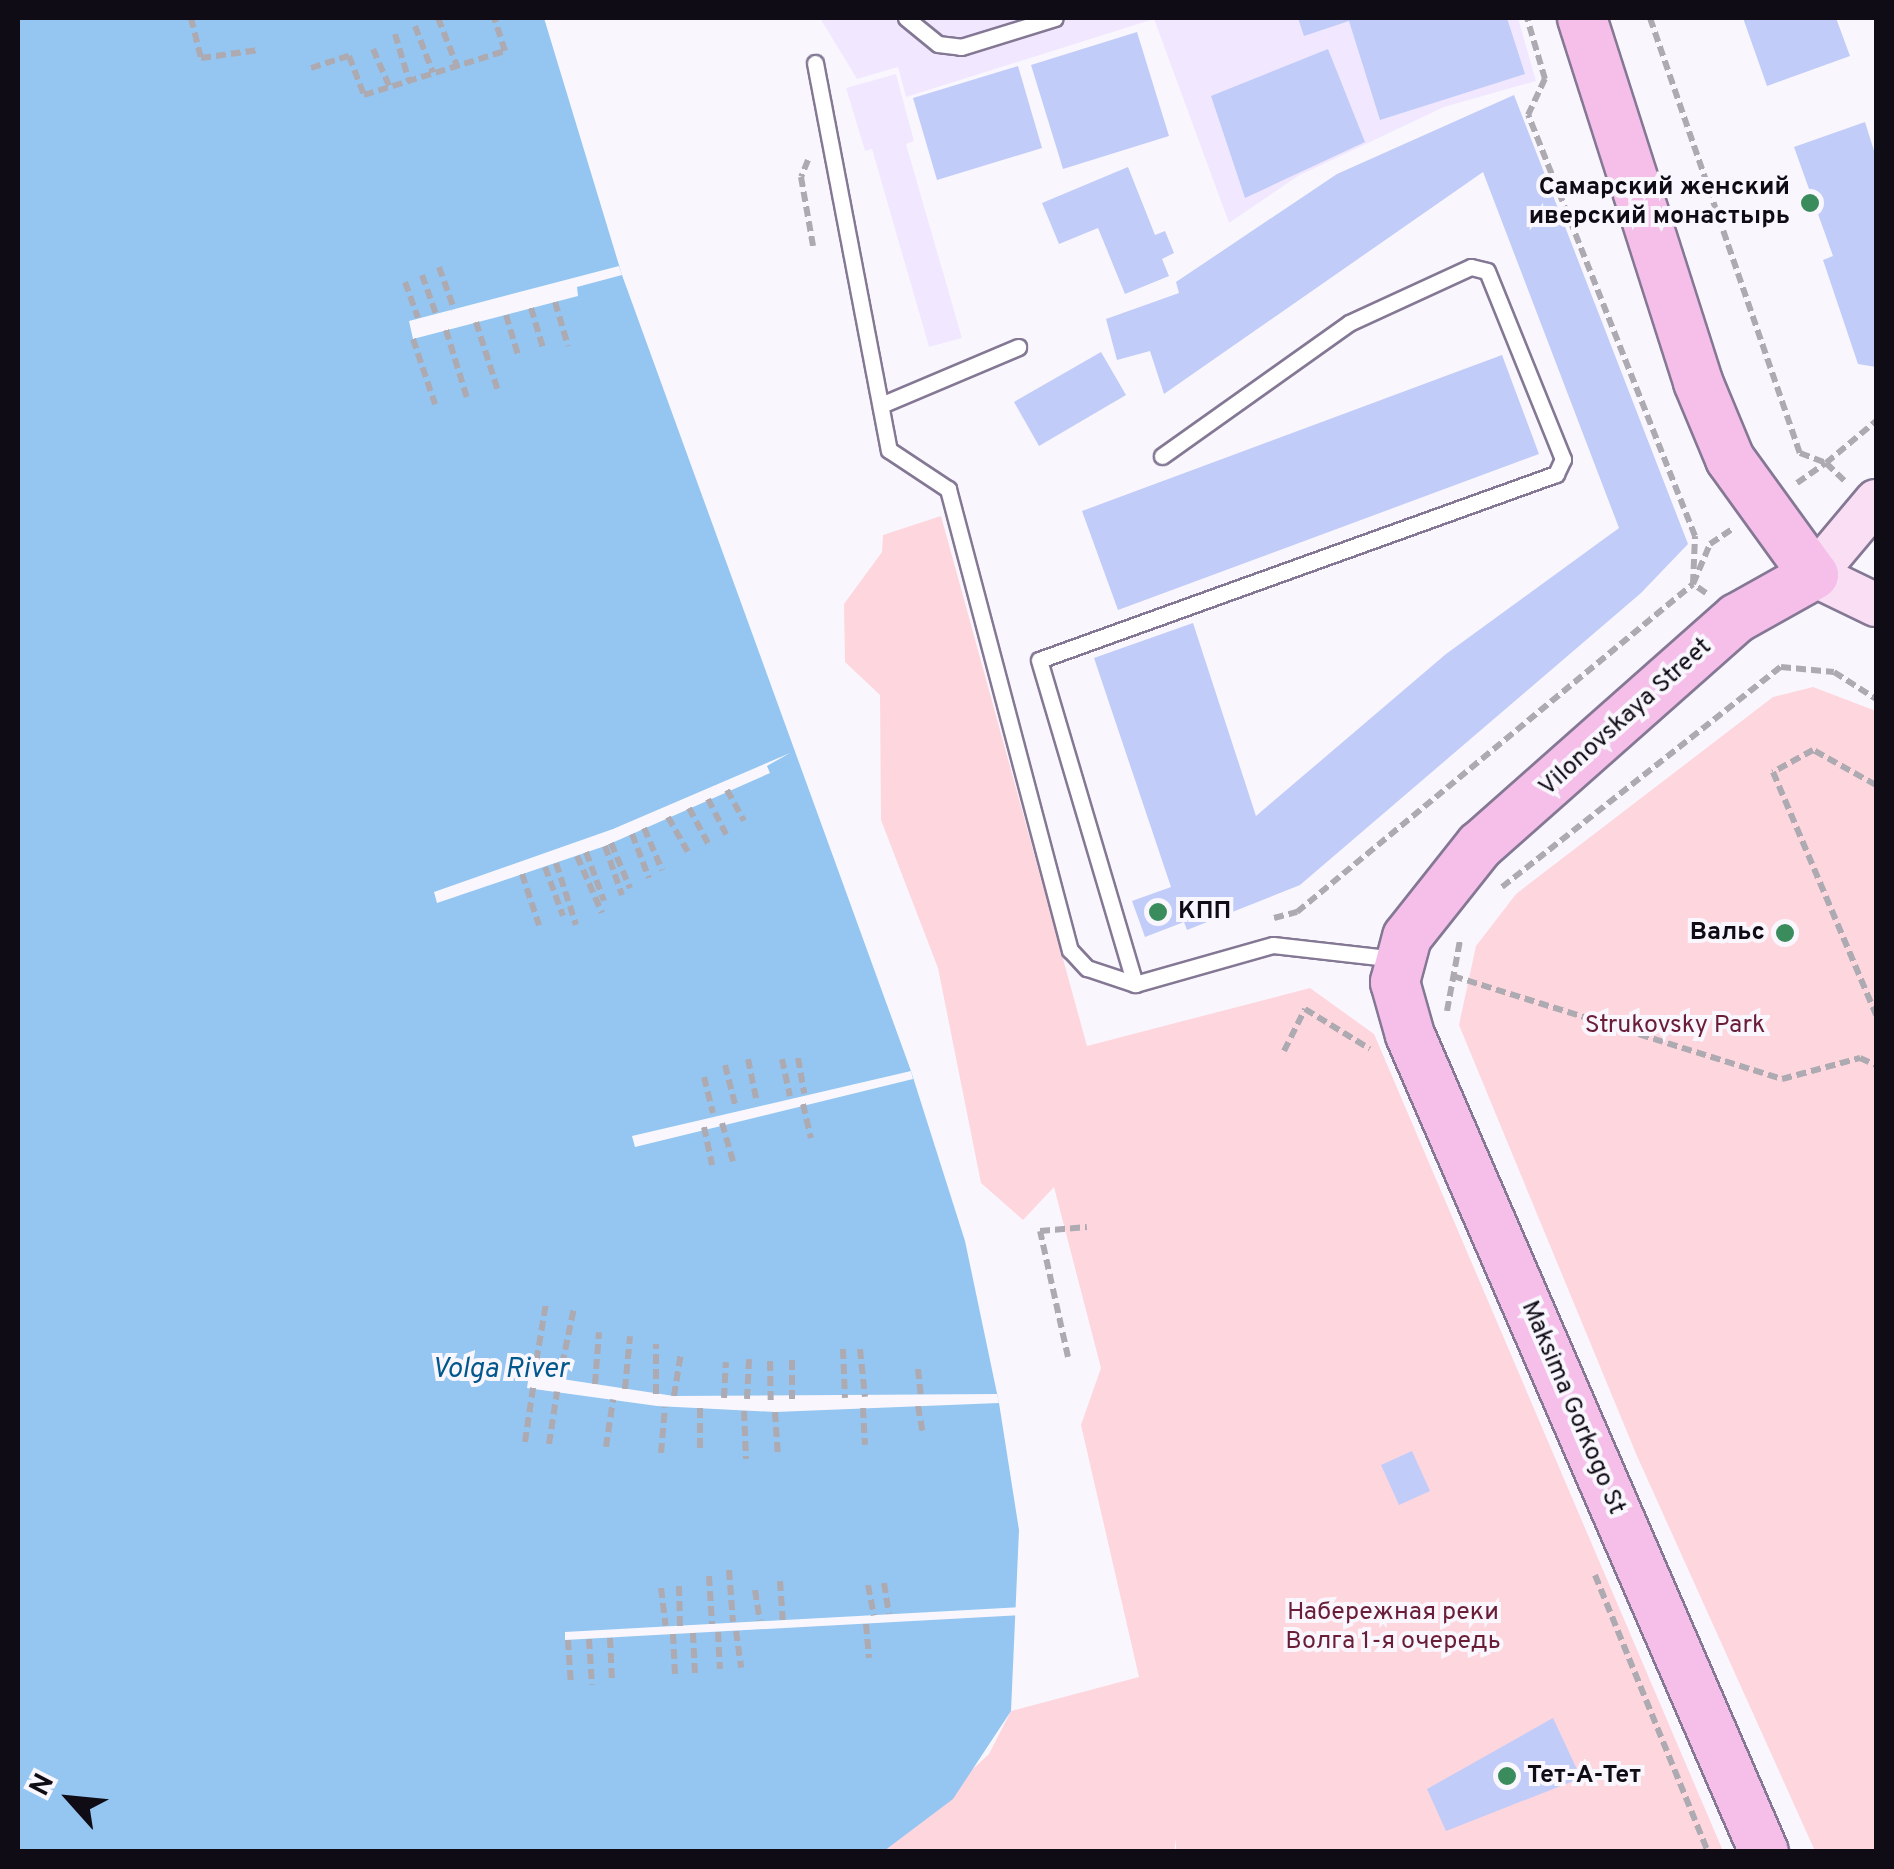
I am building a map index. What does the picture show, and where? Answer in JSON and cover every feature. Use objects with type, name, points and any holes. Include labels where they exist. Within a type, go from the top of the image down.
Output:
[{"type":"main road","points":[[1582,18],[1698,382],[1730,459],[1814,576],[1876,605]]},
{"type":"main road","name":"Vilonovskaya Street","points":[[1400,960],[1407,937],[1480,845],[1737,618],[1814,576],[1876,501]]},
{"type":"main road","name":"Maksima Gorkogo St","points":[[1400,960],[1395,982],[1410,1035],[1764,1852]]},
{"type":"lane","points":[[906,18],[938,44],[961,46],[1055,18]]},
{"type":"lane","points":[[815,63],[893,459],[948,489],[1070,950],[1087,968],[1134,984],[1274,946],[1400,960]]},
{"type":"lane","points":[[1134,984],[1039,660],[1556,474],[1563,459],[1480,266],[1349,323],[1162,456]]},
{"type":"lane","points":[[881,405],[1018,347]]},
{"type":"path","points":[[191,18],[201,58],[259,50]]},
{"type":"path","points":[[438,18],[458,66]]},
{"type":"path","points":[[311,68],[349,56],[364,95],[390,88],[505,50],[494,18]]},
{"type":"path","points":[[1528,18],[1546,79],[1528,115],[1695,536],[1694,584]]},
{"type":"path","points":[[1650,18],[1800,454],[1826,463],[1876,421]]},
{"type":"path","points":[[415,26],[433,74]]},
{"type":"path","points":[[395,34],[410,81]]},
{"type":"path","points":[[373,49],[390,88]]},
{"type":"path","points":[[439,267],[454,309]]},
{"type":"path","points":[[422,275],[436,314]]},
{"type":"path","points":[[405,282],[418,318]]},
{"type":"path","points":[[556,302],[568,346]]},
{"type":"path","points":[[530,308],[544,351]]},
{"type":"path","points":[[506,315],[518,355]]},
{"type":"path","points":[[476,322],[498,391]]},
{"type":"path","points":[[446,330],[467,398]]},
{"type":"path","points":[[413,339],[435,404]]},
{"type":"path","points":[[1259,922],[1297,912],[1694,584],[1710,544]]},
{"type":"path","points":[[1489,902],[1781,667],[1834,672],[1876,699]]},
{"type":"path","points":[[1876,785],[1814,750],[1773,772],[1876,1015]]},
{"type":"path","points":[[727,790],[744,822]]},
{"type":"path","points":[[708,799],[728,838]]},
{"type":"path","points":[[689,808],[710,847]]},
{"type":"path","points":[[668,818],[688,852]]},
{"type":"path","points":[[644,828],[662,870]]},
{"type":"path","points":[[632,834],[648,878]]},
{"type":"path","points":[[622,895],[608,844],[630,888]]},
{"type":"path","points":[[586,852],[604,901]]},
{"type":"path","points":[[576,856],[602,913]]},
{"type":"path","points":[[556,863],[576,925]]},
{"type":"path","points":[[544,866],[563,916]]},
{"type":"path","points":[[522,874],[539,925]]},
{"type":"path","points":[[1446,1020],[1469,928]]},
{"type":"path","points":[[1454,976],[1782,1079],[1860,1058],[1876,1065]]},
{"type":"path","points":[[1284,1052],[1305,1009],[1372,1050]]},
{"type":"path","points":[[798,1058],[804,1093]]},
{"type":"path","points":[[748,1059],[757,1104]]},
{"type":"path","points":[[782,1059],[790,1096]]},
{"type":"path","points":[[725,1065],[736,1108]]},
{"type":"path","points":[[704,1078],[713,1113]]},
{"type":"path","points":[[804,1104],[811,1138]]},
{"type":"path","points":[[722,1123],[733,1162]]},
{"type":"path","points":[[704,1127],[712,1165]]},
{"type":"path","points":[[1068,1357],[1040,1231],[1087,1227]]},
{"type":"path","points":[[534,1375],[546,1303]]},
{"type":"path","points":[[559,1379],[574,1308]]},
{"type":"path","points":[[595,1384],[599,1332]]},
{"type":"path","points":[[625,1389],[630,1336]]},
{"type":"path","points":[[656,1344],[656,1394]]},
{"type":"path","points":[[844,1349],[845,1398]]},
{"type":"path","points":[[860,1349],[865,1398]]},
{"type":"path","points":[[674,1396],[682,1352]]},
{"type":"path","points":[[747,1398],[748,1360]]},
{"type":"path","points":[[792,1360],[792,1399]]},
{"type":"path","points":[[770,1361],[771,1400]]},
{"type":"path","points":[[724,1398],[726,1362]]},
{"type":"path","points":[[918,1370],[921,1396]]},
{"type":"path","points":[[525,1442],[533,1388]]},
{"type":"path","points":[[548,1444],[557,1392]]},
{"type":"path","points":[[606,1447],[613,1400]]},
{"type":"path","points":[[918,1406],[923,1434]]},
{"type":"path","points":[[661,1453],[665,1407]]},
{"type":"path","points":[[700,1408],[700,1450]]},
{"type":"path","points":[[863,1408],[866,1446]]},
{"type":"path","points":[[744,1410],[746,1459]]},
{"type":"path","points":[[774,1412],[778,1457]]},
{"type":"path","points":[[729,1570],[741,1668]]},
{"type":"path","points":[[709,1576],[712,1624]]},
{"type":"path","points":[[780,1581],[783,1620]]},
{"type":"path","points":[[884,1583],[889,1614]]},
{"type":"path","points":[[868,1585],[874,1615]]},
{"type":"path","points":[[679,1586],[680,1626]]},
{"type":"path","points":[[662,1588],[666,1626]]},
{"type":"path","points":[[755,1590],[760,1621]]},
{"type":"path","points":[[866,1624],[869,1658]]},
{"type":"path","points":[[718,1632],[720,1669]]},
{"type":"path","points":[[693,1633],[695,1676]]},
{"type":"path","points":[[673,1634],[675,1675]]},
{"type":"path","points":[[610,1638],[612,1682]]},
{"type":"path","points":[[589,1639],[592,1685]]},
{"type":"path","points":[[568,1640],[571,1685]]},
{"type":"shaded area","points":[[820,18],[1518,18],[1536,81],[1444,107],[1298,176],[1229,223],[1154,19],[906,97],[898,67],[857,79]]},
{"type":"shaded area","points":[[896,74],[914,141],[906,144],[962,338],[929,347],[872,149],[865,151],[846,88]]},
{"type":"green space","name":"Набережная реки Волга 1-я очередь","points":[[941,516],[1087,1046],[1310,988],[1374,1034],[1723,1851],[1176,1851],[1176,1839],[1174,1852],[884,1851],[989,1754],[1011,1711],[1139,1677],[1081,1425],[1101,1368],[1054,1187],[1023,1220],[981,1183],[938,968],[881,820],[880,695],[845,662],[844,604],[882,552],[883,535]]},
{"type":"green space","name":"Strukovsky Park","points":[[1813,687],[1876,711],[1876,1851],[1815,1851],[1637,1456],[1459,1025],[1476,946],[1516,894],[1773,697]]},
{"type":"water","name":"Volga River","points":[[18,18],[544,18],[622,275],[911,1071],[965,1241],[999,1403],[1019,1530],[1011,1711],[953,1799],[884,1851],[18,1851]]},
{"type":"pier","points":[[619,266],[622,275],[577,287],[578,296],[413,339],[409,321]]},
{"type":"pier","points":[[790,753],[767,766],[770,773],[605,846],[437,903],[434,892],[613,829]]},
{"type":"pier","points":[[911,1071],[913,1079],[635,1147],[632,1136]]},
{"type":"pier","points":[[529,1374],[674,1396],[997,1394],[999,1403],[775,1412],[657,1406],[527,1388]]},
{"type":"pier","points":[[1021,1607],[1021,1615],[565,1640],[565,1632]]},
{"type":"building","points":[[1298,18],[1507,18],[1525,74],[1380,120],[1349,21],[1304,36]]},
{"type":"building","points":[[1743,18],[1836,18],[1850,56],[1767,86]]},
{"type":"building","points":[[1137,32],[1169,136],[1063,169],[1031,65]]},
{"type":"building","points":[[1328,49],[1365,142],[1245,198],[1211,96]]},
{"type":"building","points":[[1018,66],[1042,148],[937,180],[913,98]]},
{"type":"building","points":[[1514,95],[1688,544],[1641,593],[1300,885],[1187,930],[1184,922],[1145,937],[1132,901],[1171,887],[1094,658],[1193,623],[1256,816],[1446,654],[1619,528],[1483,172],[1164,394],[1150,351],[1117,360],[1106,319],[1179,293],[1176,282],[1337,174]]},
{"type":"building","points":[[1865,122],[1876,157],[1876,367],[1858,364],[1823,260],[1833,256],[1794,147]]},
{"type":"building","points":[[1128,167],[1155,235],[1165,231],[1174,253],[1162,259],[1169,276],[1125,294],[1098,228],[1059,244],[1042,203]]},
{"type":"building","points":[[1101,352],[1126,395],[1039,446],[1014,402]]},
{"type":"building","points":[[1502,355],[1539,454],[1118,610],[1082,511]]},
{"type":"building","points":[[1412,1451],[1430,1491],[1399,1505],[1381,1465]]},
{"type":"building","points":[[1553,1718],[1581,1778],[1446,1831],[1427,1789]]},
{"type":"place","name":"Самарский женский иверский монастырь","points":[[1810,203]]},
{"type":"place","name":"КПП","points":[[1158,912]]},
{"type":"place","name":"Вальс","points":[[1785,933]]},
{"type":"place","name":"Тет-А-Тет","points":[[1507,1776]]}]
